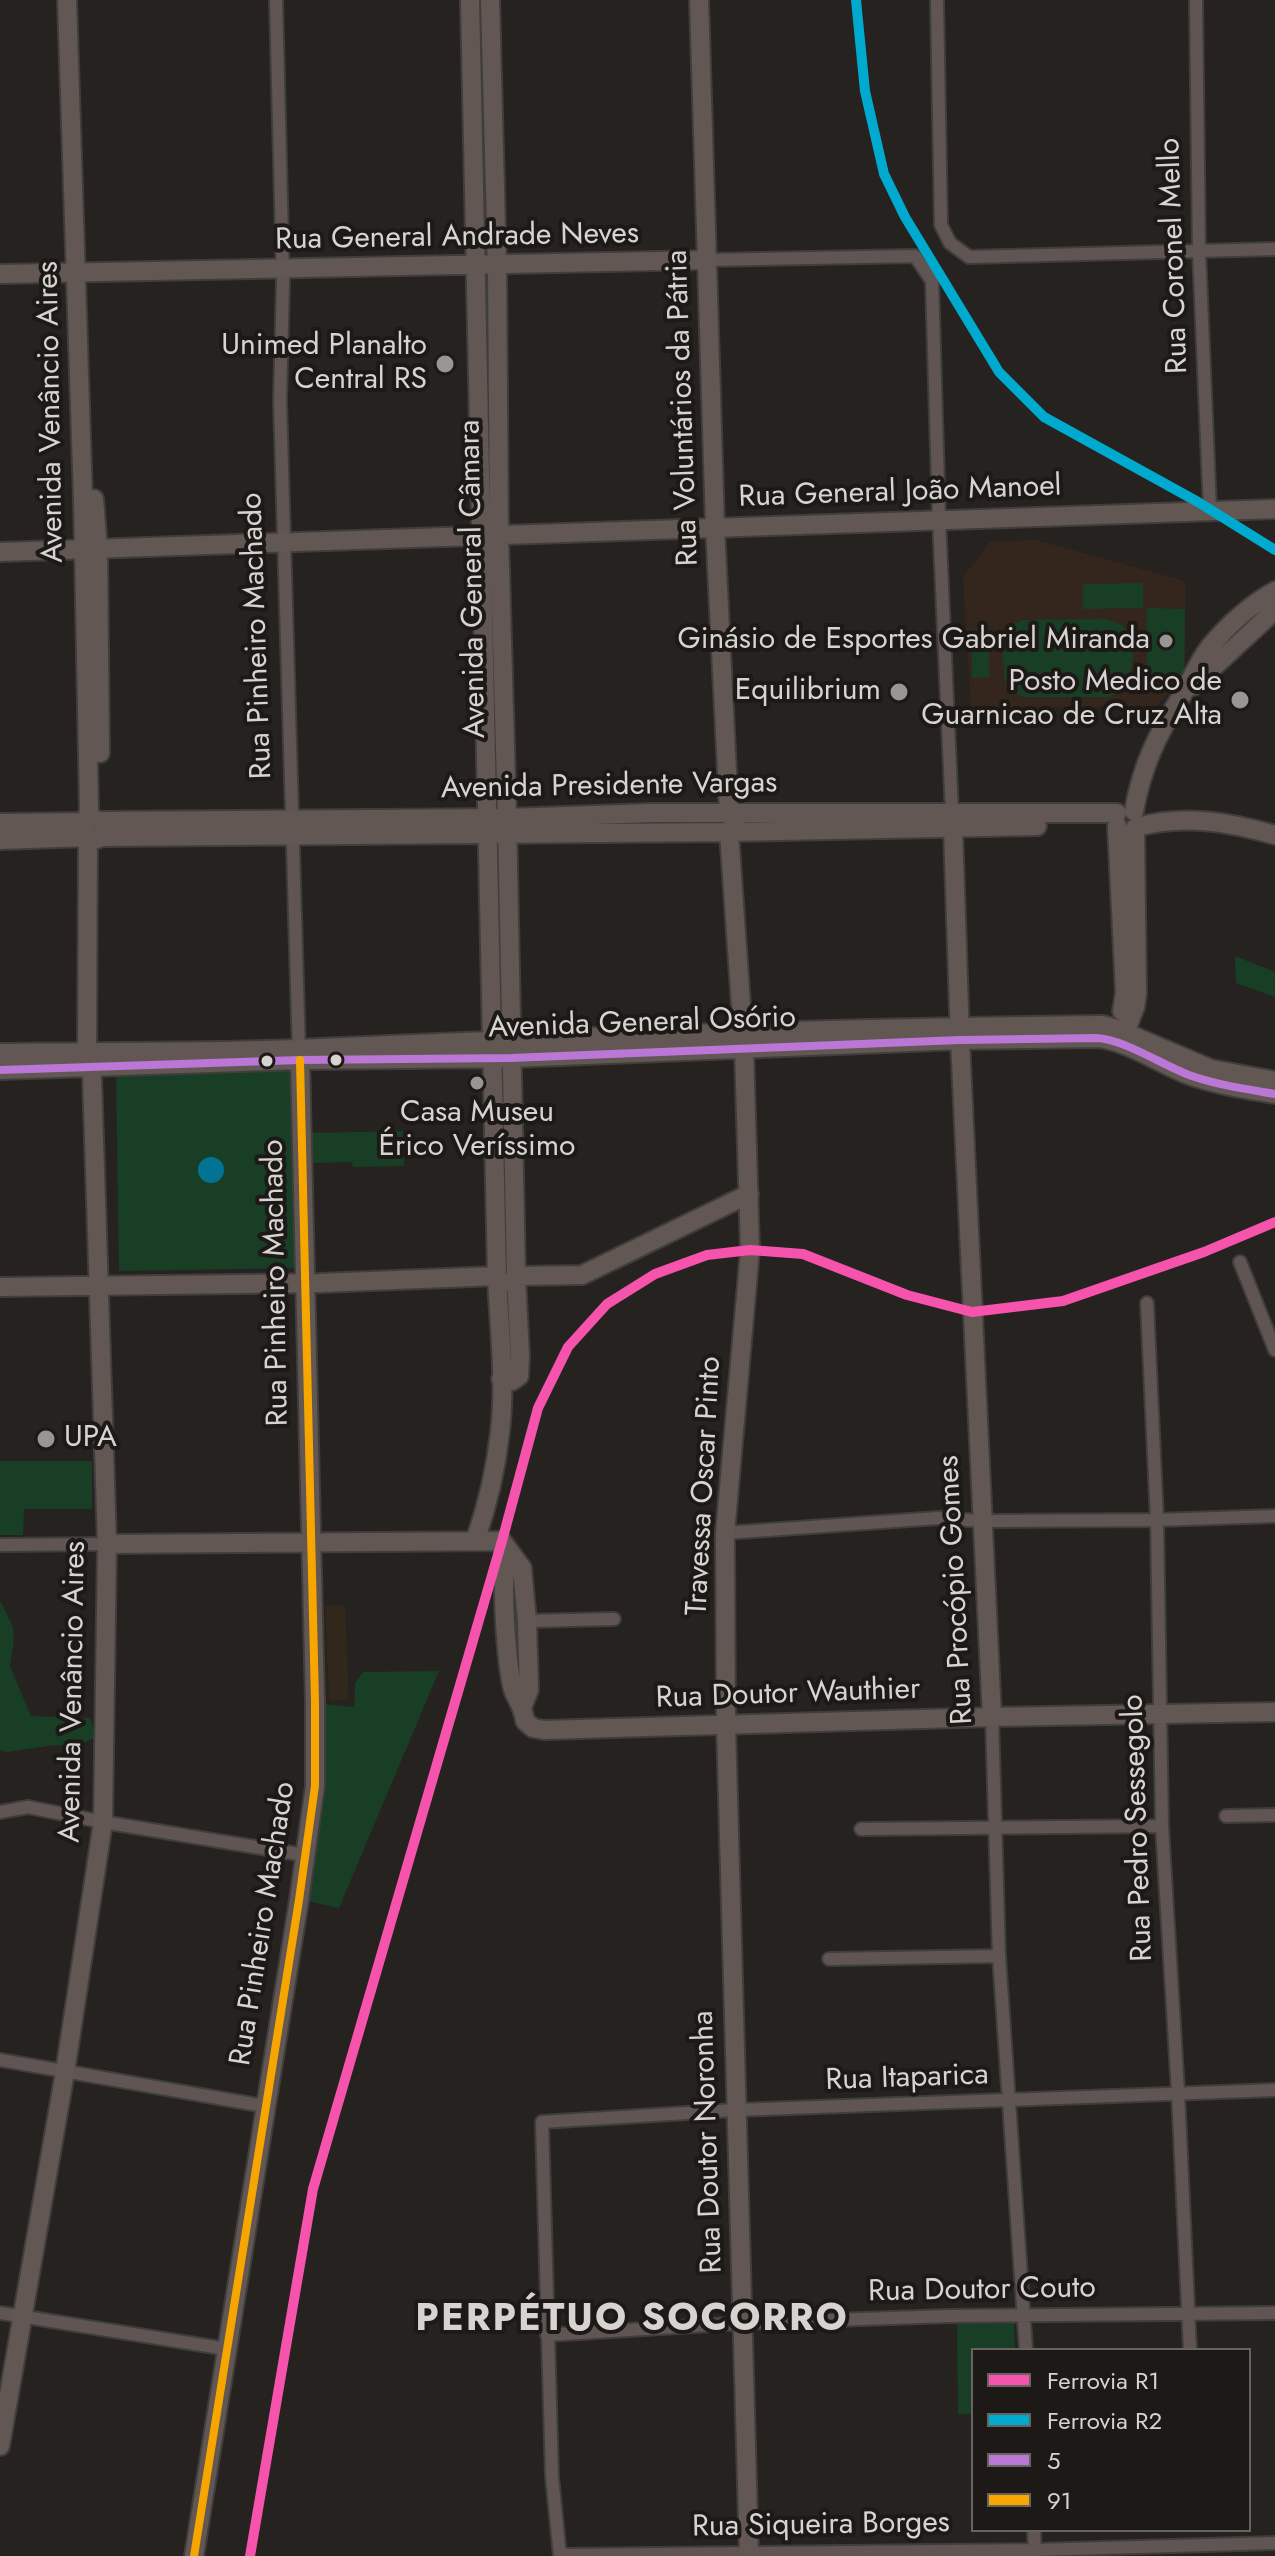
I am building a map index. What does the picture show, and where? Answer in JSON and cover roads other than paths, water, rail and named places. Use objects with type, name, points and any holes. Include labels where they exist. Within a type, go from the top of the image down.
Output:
[{"type":"main road","name":"Avenida Venâncio Aires","points":[[67,0],[82,273]]},
{"type":"main road","name":"Avenida Venâncio Aires","points":[[0,2446],[65,2072],[103,1822],[107,1544],[91,966],[94,829],[92,596],[86,450],[78,0]]},
{"type":"main road","name":"Avenida General Câmara","points":[[470,0],[476,265],[491,536],[506,1276],[500,1431],[483,1518],[475,1541]]},
{"type":"main road","name":"Avenida General Câmara","points":[[490,0],[497,265],[491,536]]},
{"type":"main road","name":"Rua Voluntários da Pátria","points":[[699,0],[715,527],[729,822],[744,1041],[750,1250]]},
{"type":"main road","name":"Rua General Andrade Neves","points":[[0,274],[707,260]]},
{"type":"main road","name":"Rua General João Manoel","points":[[0,552],[1275,509]]},
{"type":"main road","points":[[1119,1036],[1131,1000],[1127,819],[1138,783],[1156,738],[1210,648],[1247,610],[1273,601]]},
{"type":"main road","name":"Avenida Presidente Vargas","points":[[0,823],[94,829],[497,826],[652,813],[729,822],[1200,820],[1243,826],[1275,835]]},
{"type":"main road","name":"Rua Procópio Gomes","points":[[952,821],[992,1717]]},
{"type":"main road","name":"Avenida Presidente Vargas","points":[[0,840],[94,829]]},
{"type":"main road","name":"Avenida General Osório","points":[[0,1070],[300,1054],[960,1034],[1102,1025],[1119,1036],[1267,1086]]},
{"type":"main road","name":"Avenida General Osório","points":[[0,1053],[93,1063]]},
{"type":"main road","name":"Rua Pinheiro Machado","points":[[194,2556],[315,1786],[300,1054]]},
{"type":"main road","points":[[0,1287],[582,1275],[749,1194]]},
{"type":"main road","name":"Travessa Oscar Pinto","points":[[726,1726],[725,1533],[750,1250]]},
{"type":"main road","points":[[107,1544],[502,1541],[522,1568],[529,1690],[524,1713]]},
{"type":"main road","points":[[511,1555],[505,1571],[508,1643],[514,1691],[524,1713]]},
{"type":"main road","name":"Rua Doutor Wauthier","points":[[524,1713],[533,1728],[544,1730],[1275,1712]]},
{"type":"main road","name":"Rua Doutor Noronha","points":[[726,1726],[749,2555]]},
{"type":"street","name":"Rua Pinheiro Machado","points":[[276,0],[282,269],[280,401],[300,1054]]},
{"type":"street","points":[[937,0],[941,225],[950,243],[969,257],[1275,249]]},
{"type":"street","name":"Rua Coronel Mello","points":[[1196,0],[1199,251],[1210,510]]},
{"type":"street","name":"Rua General Andrade Neves","points":[[707,260],[915,256]]},
{"type":"street","name":"Rua Procópio Gomes","points":[[915,256],[932,281],[952,821]]},
{"type":"street","points":[[1240,1262],[1275,1350]]},
{"type":"street","name":"Rua Pedro Sessegolo","points":[[1147,1303],[1157,1520],[1162,1826],[1190,2348]]},
{"type":"street","points":[[725,1533],[938,1518],[982,1521],[1157,1520],[1275,1516]]},
{"type":"street","points":[[0,1545],[107,1544]]},
{"type":"street","points":[[527,1621],[614,1619]]},
{"type":"street","name":"Rua Procópio Gomes","points":[[992,1717],[999,1956],[1026,2348]]},
{"type":"street","points":[[0,1812],[28,1807],[304,1855]]},
{"type":"street","points":[[1226,1816],[1275,1815]]},
{"type":"street","points":[[861,1829],[1162,1826]]},
{"type":"street","points":[[829,1959],[999,1956]]},
{"type":"street","points":[[0,2060],[264,2106]]},
{"type":"street","name":"Rua Itaparica","points":[[547,2335],[542,2122],[736,2110],[1275,2090]]},
{"type":"street","points":[[0,2313],[227,2349]]},
{"type":"street","name":"Rua Doutor Couto","points":[[547,2335],[743,2323],[1024,2314],[1275,2313]]},
{"type":"street","points":[[547,2335],[552,2477],[560,2556]]},
{"type":"street","points":[[1034,2532],[1035,2553]]},
{"type":"street","points":[[1196,2532],[1197,2544]]},
{"type":"street","name":"Rua Siqueira Borges","points":[[560,2556],[1035,2553],[1275,2543]]},
{"type":"water","points":[[211,1157],[220,1161],[224,1170],[220,1179],[211,1183],[202,1179],[198,1170],[202,1161]]},
{"type":"rail line","name":"R2","points":[[856,0],[865,91],[884,174],[905,217],[999,372],[1044,417],[1198,502],[1275,550]]},
{"type":"rail line","name":"R1","points":[[250,2556],[313,2189],[538,1408],[568,1347],[607,1304],[655,1274],[707,1255],[750,1250],[803,1254],[907,1295],[972,1312],[1063,1301],[1204,1252],[1275,1222]]},
{"type":"place","name":"Unimed Planalto Central RS","points":[[445,364]]},
{"type":"place","name":"Ginásio de Esportes Gabriel Miranda","points":[[1166,641]]},
{"type":"place","name":"Equilibrium","points":[[899,692]]},
{"type":"place","name":"Posto Medico de Guarnicao de Cruz Alta","points":[[1240,700]]},
{"type":"place","name":"Casa Museu Érico Veríssimo","points":[[477,1083]]},
{"type":"place","name":"UPA","points":[[46,1439]]},
{"type":"district","name":"PERPÉTUO SOCORRO","points":[[632,2321]]}]
